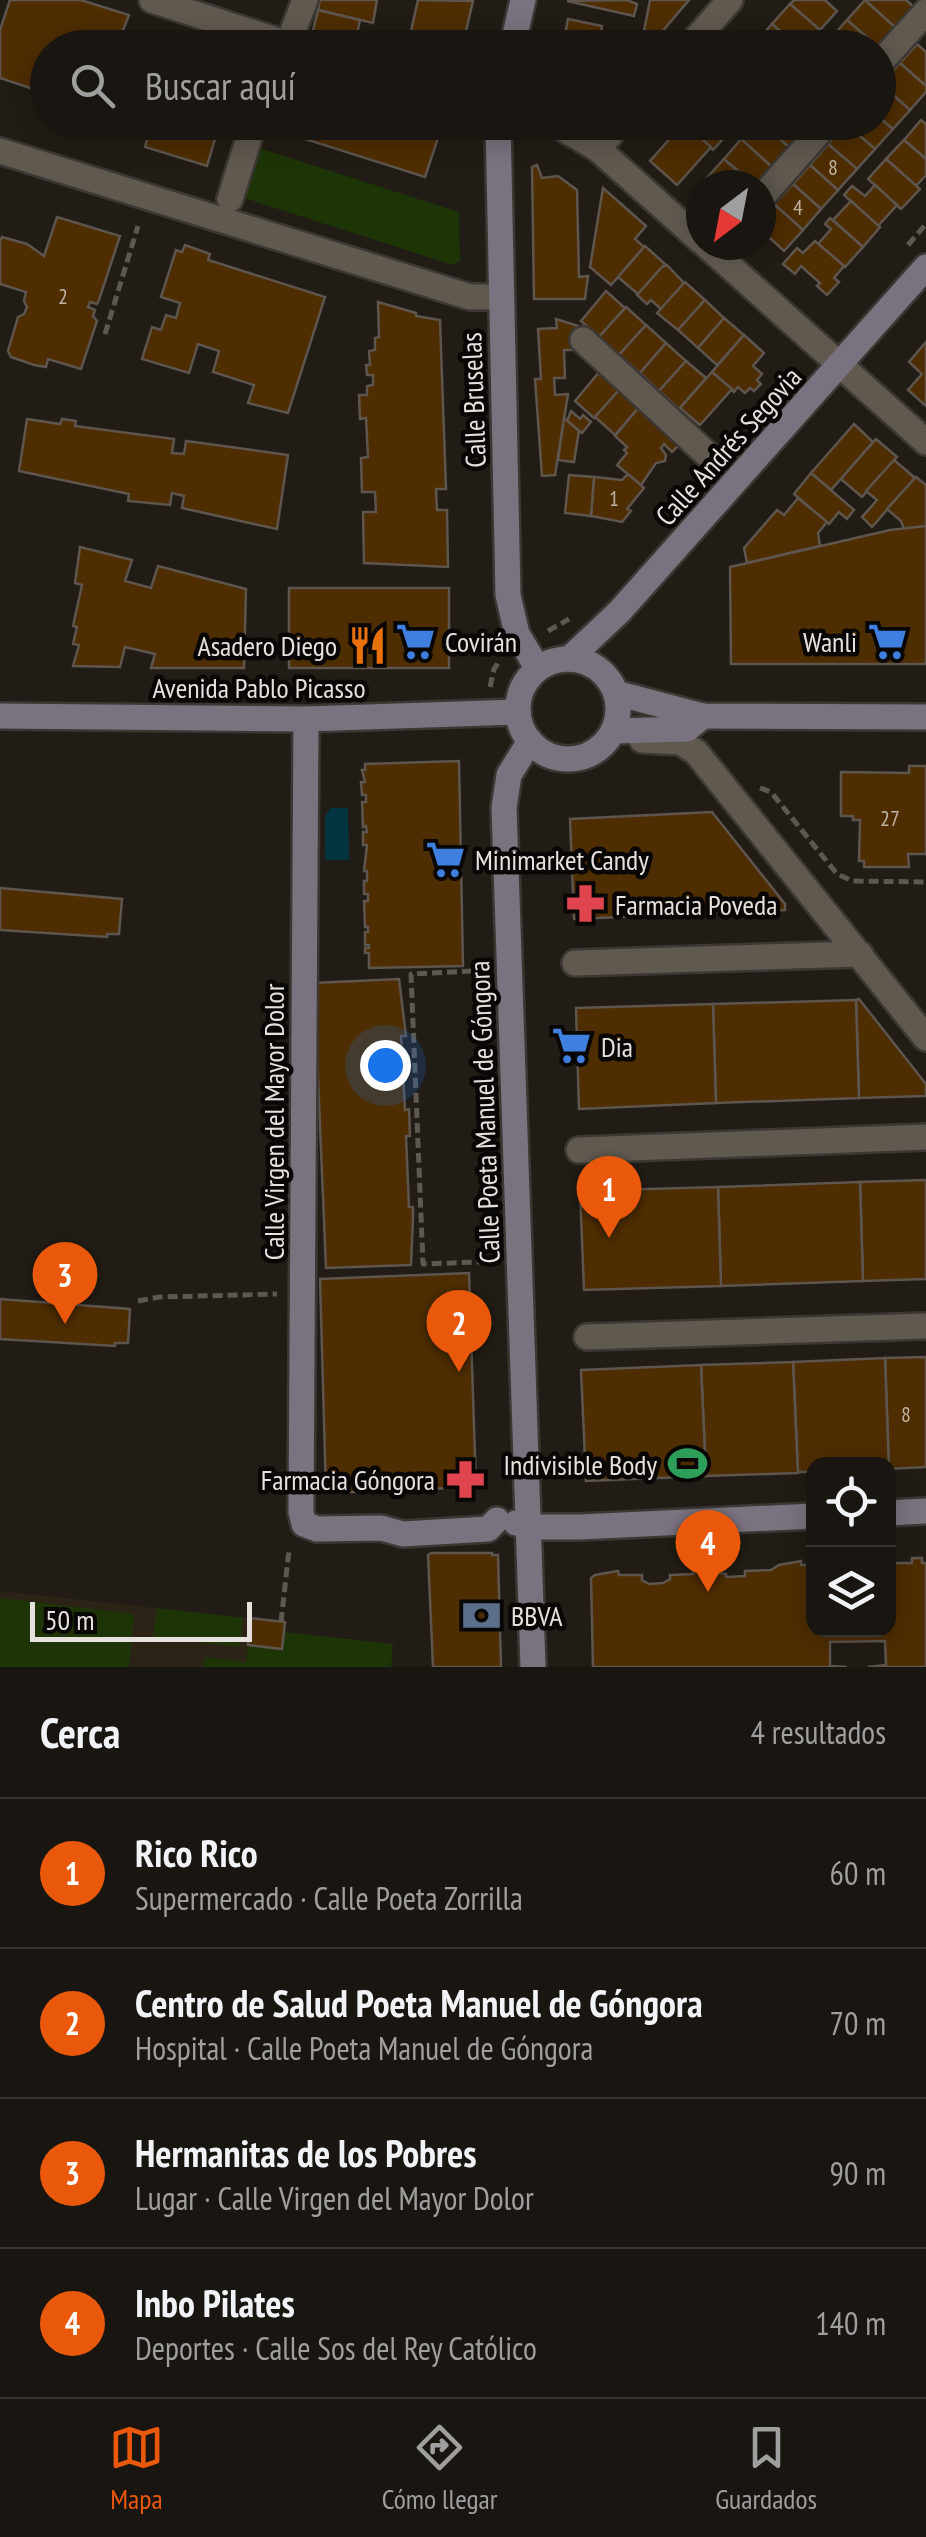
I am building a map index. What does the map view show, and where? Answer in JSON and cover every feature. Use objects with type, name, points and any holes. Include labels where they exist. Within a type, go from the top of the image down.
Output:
[{"type":"main road","points":[[516,30],[523,0]]},
{"type":"main road","name":"Calle Bruselas","points":[[498,140],[508,595],[517,634],[538,669]]},
{"type":"main road","name":"Calle Andrés Segovia","points":[[569,659],[619,612],[926,267]]},
{"type":"main road","points":[[622,731],[616,694],[599,670],[569,659],[552,661],[538,669],[521,690],[518,712],[522,729],[530,742],[554,757],[580,758],[622,731],[687,729],[703,716]]},
{"type":"main road","points":[[616,694],[703,716],[926,717]]},
{"type":"main road","name":"Avenida Pablo Picasso","points":[[0,716],[306,719],[518,712]]},
{"type":"main road","name":"Calle Virgen del Mayor Dolor","points":[[306,719],[301,1492],[304,1524],[317,1529],[381,1528],[401,1518],[488,1513],[497,1520],[528,1526]]},
{"type":"main road","name":"Calle Poeta Manuel de Góngora","points":[[530,742],[509,776],[504,808],[533,1667]]},
{"type":"main road","points":[[896,1513],[926,1511]]},
{"type":"main road","points":[[528,1526],[806,1516]]},
{"type":"street","points":[[293,30],[304,0]]},
{"type":"street","points":[[704,30],[730,0]]},
{"type":"street","points":[[160,1],[246,30]]},
{"type":"street","points":[[896,45],[926,12]]},
{"type":"street","points":[[230,200],[248,140]]},
{"type":"street","points":[[583,140],[686,225]]},
{"type":"street","points":[[598,149],[606,140]]},
{"type":"street","points":[[776,181],[812,140]]},
{"type":"street","points":[[0,151],[470,297],[500,297]]},
{"type":"street","points":[[725,260],[926,442]]},
{"type":"street","points":[[583,340],[709,456]]},
{"type":"street","points":[[622,731],[644,741],[680,742],[696,752],[926,1038]]},
{"type":"street","points":[[575,963],[860,954]]},
{"type":"street","points":[[579,1150],[926,1136]]},
{"type":"street","points":[[587,1337],[926,1326]]},
{"type":"path","points":[[105,334],[138,226]]},
{"type":"path","points":[[490,695],[494,669],[502,659]]},
{"type":"path","points":[[751,784],[771,792],[837,874],[853,881],[926,882]]},
{"type":"path","points":[[472,971],[411,974],[424,1264],[480,1262]]},
{"type":"path","points":[[138,1301],[287,1294]]},
{"type":"path","points":[[280,1622],[289,1550]]},
{"type":"shaded area","points":[[0,1591],[285,1622],[284,1632],[393,1644],[391,1667],[0,1667]]},
{"type":"green space","points":[[256,147],[459,212],[460,261],[453,265],[241,197]]},
{"type":"green space","points":[[0,1598],[134,1614],[129,1667],[0,1667]]},
{"type":"green space","points":[[157,1608],[243,1618],[240,1647],[153,1637]]},
{"type":"green space","points":[[284,1632],[393,1644],[391,1667],[203,1667],[204,1657],[246,1662],[248,1645],[281,1649]]},
{"type":"water","points":[[331,808],[348,808],[349,860],[325,860],[325,816]]},
{"type":"building","points":[[10,0],[81,0],[129,15],[123,30],[30,30],[30,88],[0,78],[0,30]]},
{"type":"building","points":[[320,0],[377,0],[373,23],[318,10]]},
{"type":"building","points":[[418,0],[473,1],[466,30],[411,30]]},
{"type":"building","points":[[627,0],[637,4],[634,16],[567,1]]},
{"type":"building","points":[[650,0],[689,0],[664,30],[644,30]]},
{"type":"building","points":[[794,0],[825,0],[837,11],[820,30],[790,4]]},
{"type":"building","points":[[865,0],[896,28],[858,30],[847,20]]},
{"type":"building","points":[[865,0],[906,0],[914,7],[896,28]]},
{"type":"building","points":[[790,4],[820,30],[779,30],[772,24]]},
{"type":"building","points":[[318,10],[360,20],[358,30],[313,30]]},
{"type":"building","points":[[568,19],[602,26],[601,30],[566,30]]},
{"type":"building","points":[[847,20],[858,30],[838,30]]},
{"type":"building","points":[[917,44],[926,52],[926,86],[900,63]]},
{"type":"building","points":[[900,63],[926,86],[926,92],[910,110],[896,97],[896,67]]},
{"type":"building","points":[[896,97],[910,110],[896,126]]},
{"type":"building","points":[[921,120],[926,124],[926,159],[904,140]]},
{"type":"building","points":[[147,140],[215,140],[207,166],[145,147]]},
{"type":"building","points":[[308,140],[437,140],[425,177]]},
{"type":"building","points":[[669,140],[703,140],[711,147],[686,170],[677,185],[650,161]]},
{"type":"building","points":[[702,140],[722,140],[713,150]]},
{"type":"building","points":[[740,140],[772,167],[769,170],[738,170],[724,159]]},
{"type":"building","points":[[742,140],[781,140],[789,147],[772,167]]},
{"type":"building","points":[[832,140],[865,140],[875,149],[857,169],[828,144]]},
{"type":"building","points":[[865,140],[883,140],[875,149]]},
{"type":"building","points":[[904,140],[926,159],[926,175],[916,186],[886,159]]},
{"type":"building","points":[[828,144],[857,169],[838,190],[810,165]]},
{"type":"building","points":[[724,159],[736,170],[714,170]]},
{"type":"building","points":[[886,159],[920,189],[901,209],[868,179]]},
{"type":"building","points":[[537,165],[542,178],[558,176],[577,190],[579,277],[588,276],[585,299],[534,299],[532,167]]},
{"type":"building","points":[[810,165],[838,190],[821,209],[793,184]]},
{"type":"building","points":[[793,184],[821,209],[803,230],[776,202]]},
{"type":"building","points":[[875,185],[897,205],[878,226],[844,195],[852,186],[865,196]]},
{"type":"building","points":[[603,188],[646,226],[635,239],[644,247],[611,285],[590,267]]},
{"type":"building","points":[[851,201],[880,227],[863,247],[833,220]]},
{"type":"building","points":[[776,206],[803,230],[784,251],[776,244]]},
{"type":"building","points":[[57,217],[120,236],[99,300],[97,304],[90,302],[88,307],[95,310],[93,316],[97,321],[81,369],[48,359],[46,367],[34,365],[11,357],[8,351],[18,317],[27,307],[26,292],[0,284],[0,241],[2,237],[27,244],[44,256]]},
{"type":"building","points":[[830,218],[863,247],[845,267],[818,244],[831,229],[825,224]]},
{"type":"building","points":[[815,241],[844,266],[834,278],[839,282],[827,295],[801,266],[795,274],[783,264],[797,248],[803,253]]},
{"type":"building","points":[[185,245],[210,254],[208,260],[325,297],[288,413],[248,403],[254,385],[213,372],[219,351],[198,344],[189,373],[142,359],[152,327],[161,330],[166,315],[176,318],[180,303],[161,297],[176,250],[182,252]]},
{"type":"building","points":[[645,246],[665,264],[638,294],[618,277]]},
{"type":"building","points":[[667,265],[684,283],[661,309],[637,295]]},
{"type":"building","points":[[685,282],[705,300],[678,330],[657,313]]},
{"type":"building","points":[[606,291],[625,308],[599,337],[581,321]]},
{"type":"building","points":[[705,300],[724,318],[698,348],[678,330]]},
{"type":"building","points":[[378,302],[440,320],[446,489],[436,489],[437,510],[447,510],[448,567],[364,563],[363,512],[376,512],[375,492],[362,492],[361,458],[368,457],[366,418],[360,419],[359,395],[367,395],[367,386],[373,385],[373,375],[367,375],[366,365],[370,365],[369,351],[375,350],[375,338],[379,337]]},
{"type":"building","points":[[626,307],[646,325],[619,355],[599,337]]},
{"type":"building","points":[[724,318],[744,335],[717,365],[698,348]]},
{"type":"building","points":[[556,319],[578,326],[575,350],[564,350],[565,378],[554,378],[555,395],[568,394],[555,475],[542,476],[535,379],[541,379],[538,329],[557,328]]},
{"type":"building","points":[[646,325],[666,343],[640,373],[619,355]]},
{"type":"building","points":[[744,335],[764,353],[753,366],[762,374],[757,380],[761,384],[745,393],[738,387],[734,392],[712,372]]},
{"type":"building","points":[[926,342],[926,406],[908,390],[922,374],[909,362]]},
{"type":"building","points":[[666,343],[686,361],[659,391],[640,373]]},
{"type":"building","points":[[686,361],[706,378],[679,409],[659,391]]},
{"type":"building","points":[[600,371],[620,389],[594,418],[575,401]]},
{"type":"building","points":[[712,372],[732,389],[700,425],[680,408]]},
{"type":"building","points":[[620,389],[640,406],[615,435],[595,417]]},
{"type":"building","points":[[640,406],[682,442],[672,452],[664,444],[661,448],[665,461],[656,463],[641,485],[617,465],[627,447],[615,436]]},
{"type":"building","points":[[571,411],[591,422],[582,433],[567,421]]},
{"type":"building","points":[[564,418],[579,431],[574,462],[558,460]]},
{"type":"building","points":[[27,419],[60,424],[62,419],[76,421],[75,426],[174,439],[172,453],[184,454],[186,441],[288,455],[277,529],[182,508],[184,496],[172,493],[170,505],[128,501],[129,494],[19,471]]},
{"type":"building","points":[[854,424],[873,442],[831,490],[811,473]]},
{"type":"building","points":[[876,439],[897,457],[862,497],[841,479]]},
{"type":"building","points":[[894,460],[915,478],[872,527],[862,517],[877,500],[866,491]]},
{"type":"building","points":[[811,473],[854,510],[847,519],[839,512],[829,524],[794,494]]},
{"type":"building","points":[[628,474],[644,488],[622,522],[591,516],[594,477],[622,480]]},
{"type":"building","points":[[569,475],[594,477],[591,516],[565,513]]},
{"type":"building","points":[[916,477],[926,485],[926,526],[904,529],[887,509]]},
{"type":"building","points":[[798,498],[827,522],[818,533],[820,546],[747,563],[744,548],[777,510],[784,515]]},
{"type":"building","points":[[926,526],[926,664],[731,664],[730,567],[890,530]]},
{"type":"building","points":[[80,547],[132,560],[125,581],[151,588],[158,566],[246,589],[244,668],[151,668],[155,654],[125,647],[120,667],[73,666],[79,645],[73,644],[77,627],[73,626],[82,585],[75,583]]},
{"type":"building","points":[[289,588],[449,588],[449,668],[289,668]]},
{"type":"building","points":[[459,761],[463,966],[369,968],[369,953],[365,953],[369,945],[365,945],[368,927],[364,901],[368,901],[368,894],[364,894],[367,845],[363,845],[363,832],[367,832],[363,827],[362,802],[366,802],[366,795],[362,795],[362,770],[365,764]]},
{"type":"building","points":[[909,766],[926,766],[926,854],[908,854],[909,867],[864,867],[864,861],[859,861],[860,820],[841,816],[841,772],[909,773]]},
{"type":"building","points":[[712,812],[785,904],[785,910],[574,919],[570,819]]},
{"type":"building","points":[[0,888],[122,899],[119,934],[107,937],[0,930]]},
{"type":"building","points":[[399,979],[406,1036],[401,1036],[405,1110],[409,1109],[410,1136],[406,1136],[409,1207],[413,1207],[411,1265],[326,1268],[314,983]]},
{"type":"building","points":[[859,999],[926,1084],[926,1096],[859,1098]]},
{"type":"building","points":[[856,1000],[859,1098],[716,1103],[713,1004]]},
{"type":"building","points":[[713,1004],[716,1103],[579,1109],[576,1008]]},
{"type":"building","points":[[926,1180],[926,1279],[863,1281],[860,1182]]},
{"type":"building","points":[[860,1182],[863,1281],[721,1286],[718,1187]]},
{"type":"building","points":[[718,1187],[721,1286],[584,1290],[580,1191]]},
{"type":"building","points":[[469,1273],[476,1487],[326,1493],[320,1279]]},
{"type":"building","points":[[0,1299],[130,1309],[128,1343],[115,1346],[0,1339]]},
{"type":"building","points":[[926,1357],[926,1467],[896,1469],[896,1457],[889,1457],[885,1358]]},
{"type":"building","points":[[885,1358],[889,1457],[806,1457],[806,1472],[798,1472],[793,1362]]},
{"type":"building","points":[[793,1362],[798,1473],[706,1476],[701,1365]]},
{"type":"building","points":[[701,1365],[706,1476],[586,1481],[581,1370]]},
{"type":"building","points":[[428,1555],[498,1555],[501,1667],[433,1667]]},
{"type":"building","points":[[912,1558],[922,1558],[922,1563],[926,1563],[926,1667],[868,1667],[886,1665],[885,1641],[830,1642],[830,1666],[847,1667],[593,1667],[591,1578],[595,1575],[618,1571],[619,1575],[642,1575],[642,1580],[649,1584],[663,1583],[670,1575],[693,1574],[693,1569],[726,1577],[745,1576],[745,1571],[771,1570],[801,1561],[801,1565],[806,1565],[806,1637],[896,1637],[896,1563],[912,1563]]},
{"type":"building","points":[[250,1618],[285,1622],[282,1649],[248,1645]]},
{"type":"place","name":"Covirán","points":[[415,641]]},
{"type":"place","name":"Wanli","points":[[887,641]]},
{"type":"place","name":"Asadero Diego","points":[[367,645]]},
{"type":"place","name":"Minimarket Candy","points":[[445,859]]},
{"type":"place","name":"Farmacia Poveda","points":[[585,904]]},
{"type":"place","name":"Dia","points":[[571,1046]]},
{"type":"place","name":"Rico Rico","points":[[609,1238]]},
{"type":"place","name":"Hermanitas de los Pobres","points":[[65,1324]]},
{"type":"place","name":"Centro de Salud Poeta Manuel de Góngora","points":[[459,1372]]},
{"type":"place","name":"Indivisible Body","points":[[687,1464]]},
{"type":"place","name":"Farmacia Góngora","points":[[465,1479]]},
{"type":"place","name":"Inbo Pilates","points":[[708,1592]]},
{"type":"place","name":"BBVA","points":[[481,1615]]}]
